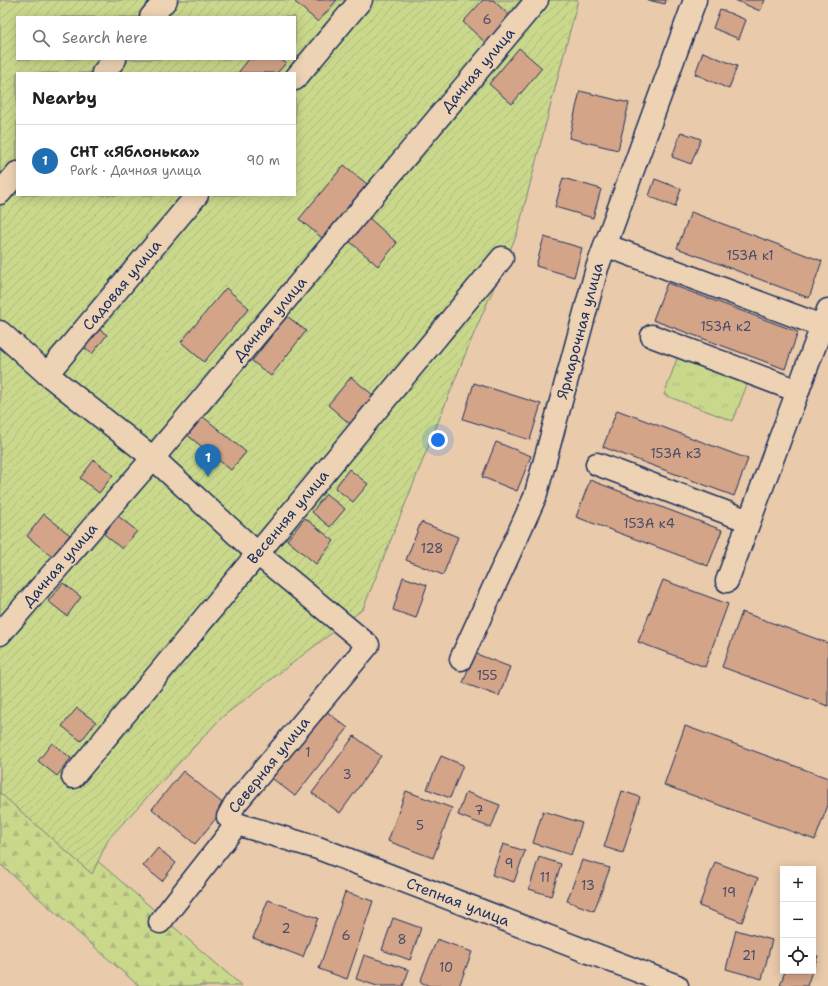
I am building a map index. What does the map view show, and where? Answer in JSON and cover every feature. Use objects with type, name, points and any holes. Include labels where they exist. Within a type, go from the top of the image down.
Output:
[{"type":"street","points":[[152,16],[166,0]]},
{"type":"street","points":[[296,78],[361,0]]},
{"type":"street","name":"Дачная улица","points":[[0,634],[153,458],[537,0]]},
{"type":"street","name":"Ярмарочная улица","points":[[461,658],[535,497],[596,268],[695,0]]},
{"type":"street","points":[[104,72],[114,60]]},
{"type":"street","points":[[0,193],[16,174]]},
{"type":"street","name":"Садовая улица","points":[[47,374],[196,196]]},
{"type":"street","points":[[605,245],[825,318],[727,582]]},
{"type":"street","name":"Весенняя улица","points":[[73,777],[502,258]]},
{"type":"street","points":[[0,332],[47,374],[153,458],[258,554]]},
{"type":"street","points":[[652,336],[798,391]]},
{"type":"street","points":[[597,464],[749,521]]},
{"type":"street","name":"Северная улица","points":[[160,922],[237,824],[228,817],[235,804],[368,645],[258,554]]},
{"type":"street","name":"Степная улица","points":[[237,824],[318,848],[677,986]]},
{"type":"green space","points":[[0,0],[578,0],[517,234],[469,345],[363,609],[222,717],[109,838],[92,874],[0,793]]},
{"type":"green space","points":[[678,356],[748,382],[733,421],[664,395]]},
{"type":"green space","points":[[0,777],[242,986],[139,986],[0,864]]},
{"type":"building","points":[[297,0],[337,0],[318,22],[295,2]]},
{"type":"building","points":[[483,0],[493,0],[510,16],[486,43],[463,22]]},
{"type":"building","points":[[648,0],[666,0],[665,4]]},
{"type":"building","points":[[735,0],[765,0],[760,11]]},
{"type":"building","points":[[720,9],[746,20],[739,39],[713,28]]},
{"type":"building","points":[[519,48],[542,68],[512,104],[489,84]]},
{"type":"building","points":[[703,52],[737,66],[729,89],[695,74]]},
{"type":"building","points":[[248,60],[282,60],[286,63],[278,72],[239,72]]},
{"type":"building","points":[[580,91],[629,103],[618,150],[569,138]]},
{"type":"building","points":[[681,132],[701,139],[691,164],[672,157]]},
{"type":"building","points":[[344,165],[367,184],[322,238],[299,219]]},
{"type":"building","points":[[563,178],[601,189],[593,218],[555,207]]},
{"type":"building","points":[[655,179],[681,189],[675,207],[649,196]]},
{"type":"building","points":[[691,212],[822,261],[809,298],[677,248]]},
{"type":"building","points":[[368,217],[397,243],[378,266],[348,240]]},
{"type":"building","points":[[544,237],[582,248],[574,277],[536,266]]},
{"type":"building","points":[[667,283],[798,332],[785,369],[653,320]]},
{"type":"building","points":[[226,288],[249,308],[204,362],[181,342]]},
{"type":"building","points":[[287,316],[306,331],[271,376],[252,361]]},
{"type":"building","points":[[93,325],[107,335],[92,354],[79,343]]},
{"type":"building","points":[[351,377],[373,395],[350,424],[328,405]]},
{"type":"building","points":[[474,383],[541,404],[530,440],[463,419]]},
{"type":"building","points":[[617,410],[748,459],[734,496],[603,447]]},
{"type":"building","points":[[201,415],[246,452],[231,470],[186,434]]},
{"type":"building","points":[[496,442],[531,456],[517,491],[482,477]]},
{"type":"building","points":[[94,460],[113,475],[99,493],[80,478]]},
{"type":"building","points":[[349,469],[368,484],[353,502],[335,488]]},
{"type":"building","points":[[590,480],[722,530],[708,566],[576,517]]},
{"type":"building","points":[[326,494],[345,509],[330,527],[312,512]]},
{"type":"building","points":[[44,514],[70,535],[52,557],[27,536]]},
{"type":"building","points":[[118,516],[137,531],[122,549],[104,534]]},
{"type":"building","points":[[305,518],[334,541],[316,564],[287,540]]},
{"type":"building","points":[[421,522],[458,537],[443,575],[406,560]]},
{"type":"building","points":[[403,577],[427,585],[416,618],[393,610]]},
{"type":"building","points":[[663,580],[728,604],[705,667],[638,642]]},
{"type":"building","points":[[63,583],[81,597],[67,616],[48,601]]},
{"type":"building","points":[[742,612],[828,643],[828,706],[722,667]]},
{"type":"building","points":[[474,653],[510,667],[499,696],[463,683]]},
{"type":"building","points":[[77,708],[96,722],[81,741],[62,726]]},
{"type":"building","points":[[322,708],[348,728],[295,796],[269,776]]},
{"type":"building","points":[[685,726],[828,778],[828,805],[815,840],[664,785]]},
{"type":"building","points":[[354,736],[381,756],[340,813],[312,793]]},
{"type":"building","points":[[52,743],[71,758],[57,776],[38,761]]},
{"type":"building","points":[[441,756],[463,765],[450,798],[427,789]]},
{"type":"building","points":[[183,771],[226,806],[195,844],[152,809]]},
{"type":"building","points":[[406,791],[452,808],[433,858],[388,841]]},
{"type":"building","points":[[622,791],[640,797],[623,853],[604,847]]},
{"type":"building","points":[[466,792],[500,805],[491,828],[458,815]]},
{"type":"building","points":[[543,811],[582,823],[571,855],[533,843]]},
{"type":"building","points":[[503,844],[525,851],[514,882],[492,875]]},
{"type":"building","points":[[158,848],[176,863],[162,881],[143,866]]},
{"type":"building","points":[[539,857],[561,864],[551,896],[529,889]]},
{"type":"building","points":[[582,860],[610,868],[594,911],[567,901]]},
{"type":"building","points":[[715,862],[758,878],[742,922],[699,906]]},
{"type":"building","points":[[345,892],[373,901],[347,979],[319,969]]},
{"type":"building","points":[[268,900],[318,918],[303,957],[253,938]]},
{"type":"building","points":[[393,918],[421,928],[410,960],[382,950]]},
{"type":"building","points":[[736,930],[772,940],[762,979],[726,969]]},
{"type":"building","points":[[437,939],[472,952],[459,986],[430,986],[420,982]]},
{"type":"building","points":[[364,955],[409,970],[403,986],[377,986],[356,979]]},
{"type":"building","points":[[784,974],[811,974],[807,986],[780,986]]},
{"type":"place","name":"СНТ «Яблонька»","points":[[208,477]]}]
